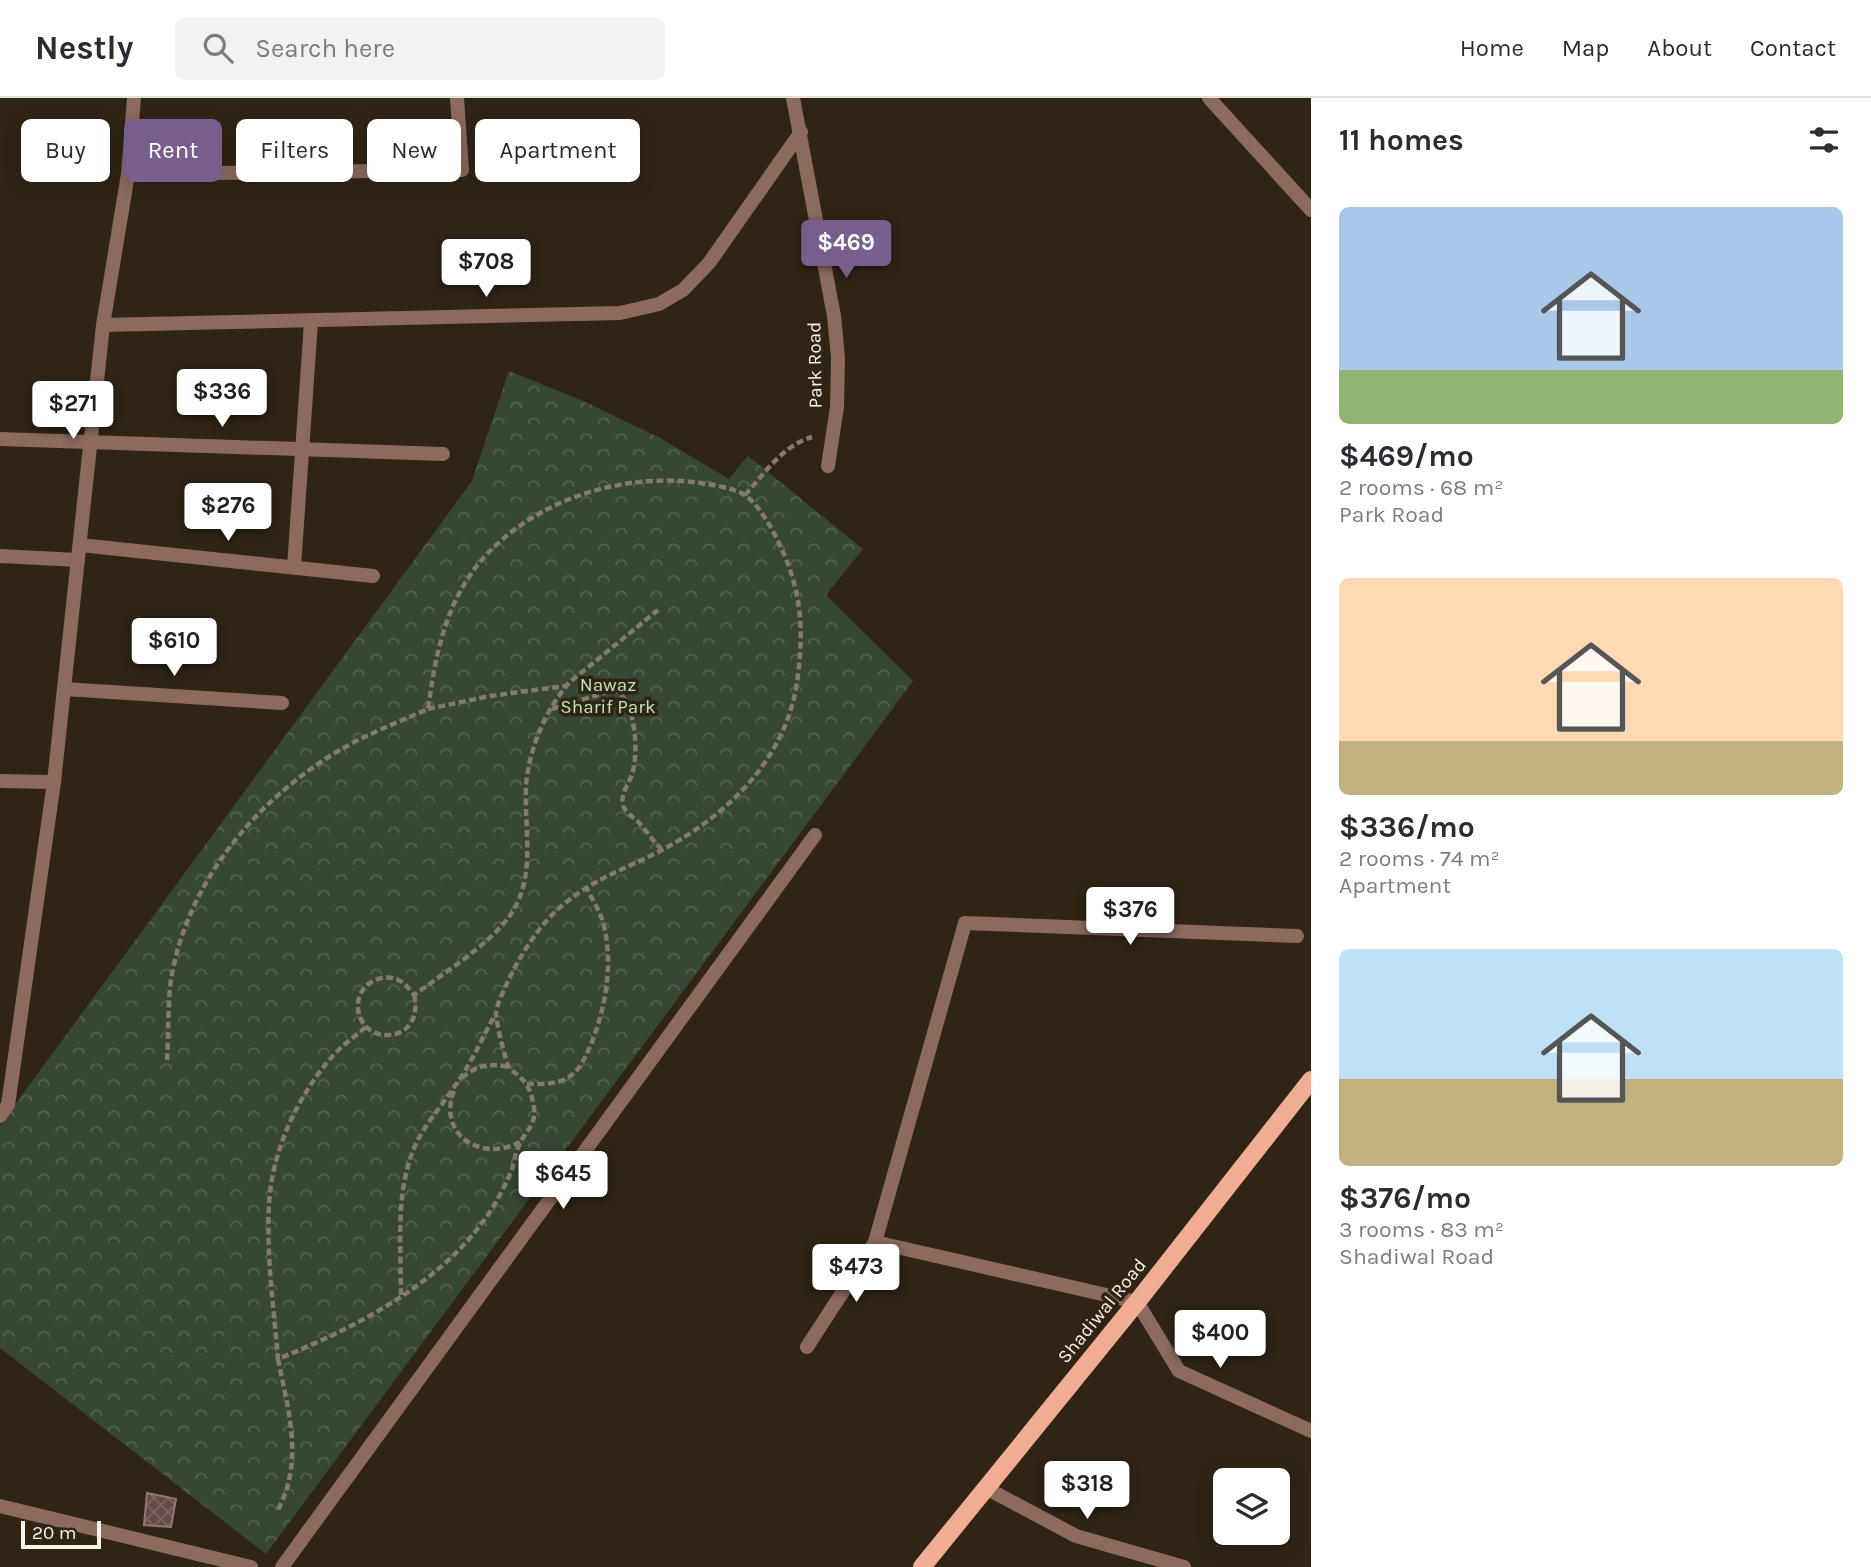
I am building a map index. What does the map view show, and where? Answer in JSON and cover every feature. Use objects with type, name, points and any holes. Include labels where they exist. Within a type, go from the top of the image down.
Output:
[{"type":"main road","name":"Shadiwal Road","points":[[922,1567],[1137,1302],[1311,1080]]},
{"type":"street","points":[[132,119],[134,98]]},
{"type":"street","points":[[222,173],[461,170],[457,98]]},
{"type":"street","name":"Park Road","points":[[793,98],[834,316],[838,358],[837,407],[828,466]]},
{"type":"street","points":[[1209,98],[1311,210]]},
{"type":"street","points":[[103,325],[620,313],[659,304],[683,290],[709,263],[801,132]]},
{"type":"street","points":[[0,1116],[8,1105],[54,782],[103,325],[127,182]]},
{"type":"street","points":[[294,567],[311,321]]},
{"type":"street","points":[[0,439],[443,454]]},
{"type":"street","points":[[80,545],[373,576]]},
{"type":"street","points":[[0,556],[78,560]]},
{"type":"street","points":[[64,689],[282,702]]},
{"type":"street","points":[[0,781],[54,782]]},
{"type":"street","points":[[282,1567],[815,835]]},
{"type":"street","points":[[807,1347],[875,1242],[965,923],[1297,936]]},
{"type":"street","points":[[875,1242],[1137,1302],[1179,1371],[1311,1431]]},
{"type":"street","points":[[986,1488],[1076,1536],[1184,1567]]},
{"type":"street","points":[[0,1506],[248,1567]]},
{"type":"path","points":[[745,495],[786,449],[802,440],[833,433]]},
{"type":"path","points":[[428,709],[435,659],[447,617],[464,584],[486,555],[518,527],[548,509],[589,492],[637,482],[677,481],[710,484],[745,495],[773,532],[787,562],[796,590],[802,639],[796,694],[781,736],[760,771],[732,802],[702,826],[662,850],[586,887],[565,903],[541,928],[523,953],[506,985],[495,1015],[456,1085],[450,1106],[451,1117],[455,1127],[469,1143],[478,1148],[500,1150],[520,1142]]},
{"type":"path","points":[[414,995],[493,935],[509,916],[519,899],[526,878],[529,850],[526,785],[536,742],[551,709],[565,687],[658,610]]},
{"type":"path","points":[[167,1060],[172,976],[181,939],[199,895],[221,858],[250,821],[286,788],[327,758],[374,732],[428,709],[490,696],[565,687]]},
{"type":"path","points":[[551,709],[614,690],[620,692],[634,719],[634,764],[623,805],[662,850]]},
{"type":"path","points":[[527,1084],[557,1082],[577,1071],[601,1018],[608,984],[607,940],[604,923],[586,887]]},
{"type":"path","points":[[387,977],[398,979],[407,985],[414,995],[416,1013],[412,1023],[395,1035],[384,1035],[366,1027],[358,1009],[359,998],[364,989],[374,980],[387,977]]},
{"type":"path","points":[[495,1015],[509,1068]]},
{"type":"path","points":[[278,1510],[288,1485],[293,1443],[278,1359],[270,1251],[269,1203],[276,1161],[291,1119],[312,1082],[332,1057],[366,1027]]},
{"type":"path","points":[[278,1359],[329,1338],[401,1296],[443,1266],[474,1233],[501,1192],[512,1170],[520,1142],[534,1120],[534,1108],[527,1084],[509,1068],[497,1064],[485,1065],[463,1076],[431,1117],[415,1147],[405,1181],[401,1219],[401,1296]]},
{"type":"green space","name":"Nawaz Sharif Park","points":[[509,371],[583,401],[660,438],[729,479],[748,456],[863,549],[826,595],[913,681],[266,1554],[0,1348],[0,1125],[472,481]]},
{"type":"building","points":[[147,1493],[176,1499],[171,1527],[144,1525]]}]
